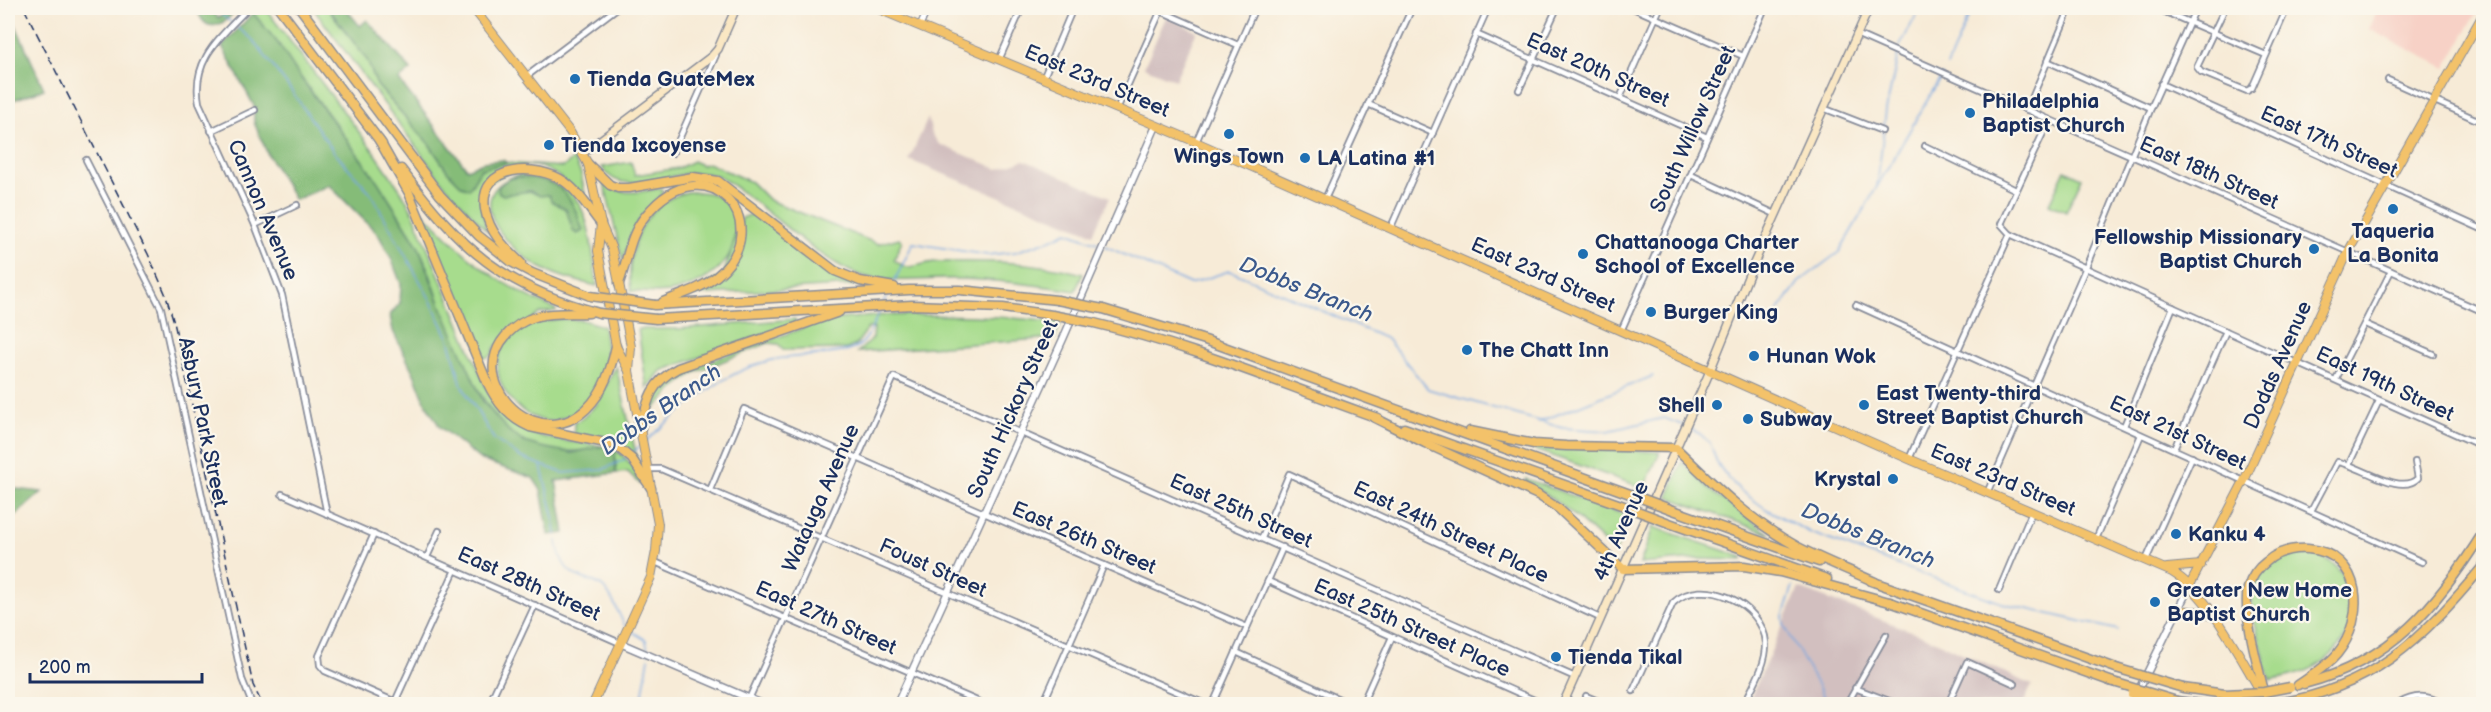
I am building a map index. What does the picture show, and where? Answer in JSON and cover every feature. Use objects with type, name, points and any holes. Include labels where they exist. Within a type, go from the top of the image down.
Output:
[{"type":"highway","points":[[279,8],[424,200],[455,235],[480,257],[515,281],[540,294],[599,313]]},
{"type":"highway","points":[[300,8],[440,195],[479,236],[513,263],[590,296],[655,305],[909,290],[960,290],[1057,300],[1102,309],[1196,337],[2068,651],[2183,688],[2225,694],[2264,692],[2294,686],[2343,671],[2387,646],[2411,626],[2446,589],[2484,531]]},
{"type":"highway","points":[[380,141],[409,193],[487,382],[501,407],[521,423],[530,427],[615,445],[632,459],[651,488]]},
{"type":"highway","points":[[588,164],[610,185],[618,188],[693,177],[718,181],[835,271],[860,281],[909,290]]},
{"type":"highway","points":[[532,273],[501,244],[485,210],[486,193],[502,174],[520,169],[554,176],[576,192],[601,224]]},
{"type":"highway","points":[[619,283],[635,232],[645,215],[667,195],[688,186],[711,187],[722,193],[733,204],[739,218],[740,235],[732,259],[708,282],[655,305]]},
{"type":"highway","points":[[616,346],[613,363],[599,395],[584,412],[568,421],[548,425],[531,420],[510,406],[498,386],[493,367],[494,357],[505,337],[520,323],[538,316],[553,314],[599,313],[656,319],[854,308],[961,305],[1052,315],[1094,323],[1182,347],[2062,663],[2159,705]]},
{"type":"highway","points":[[641,440],[648,400],[659,379],[665,375],[678,368],[854,308]]},
{"type":"highway","points":[[1373,417],[1538,495],[1559,509],[1623,569],[1744,566],[1780,572],[1893,603]]},
{"type":"highway","points":[[1444,426],[1534,444],[1566,447],[1676,448],[1739,508],[1773,531],[1798,547],[1875,582]]},
{"type":"highway","points":[[2294,686],[2336,656],[2347,640],[2353,626],[2356,602],[2353,583],[2339,562],[2315,549],[2298,548],[2272,556],[2255,574],[2248,587],[2248,618],[2268,703],[2306,698],[2355,680],[2401,651],[2446,611],[2484,565]]},
{"type":"highway","points":[[2109,683],[2200,705]]},
{"type":"main road","points":[[473,8],[570,132],[583,153],[588,164],[601,224],[612,249],[631,347],[629,370],[657,524],[655,562],[651,577],[593,705]]},
{"type":"main road","points":[[583,153],[712,56],[718,49],[736,8]]},
{"type":"main road","name":"East 23rd Street","points":[[876,8],[1196,142],[1987,493],[2164,568],[2190,585],[2214,616],[2268,703]]},
{"type":"main road","name":"4th Avenue","points":[[1563,705],[1710,371],[1733,311],[1869,8]]},
{"type":"main road","name":"Dodds Avenue","points":[[2190,585],[2244,481],[2348,252],[2484,13]]},
{"type":"main road","points":[[601,224],[598,251],[616,346],[629,370]]},
{"type":"main road","points":[[2164,568],[2201,565]]},
{"type":"main road","points":[[2178,610],[2195,610],[2214,616]]},
{"type":"street","name":"Cannon Avenue","points":[[248,8],[207,54],[198,75],[199,103],[255,225],[282,295],[327,514]]},
{"type":"street","points":[[527,76],[617,8]]},
{"type":"street","points":[[920,26],[928,8]]},
{"type":"street","points":[[999,60],[1022,8]]},
{"type":"street","points":[[1043,79],[1073,8]]},
{"type":"street","points":[[1154,8],[1162,9],[1238,45]]},
{"type":"street","points":[[1196,142],[1255,8]]},
{"type":"street","points":[[1324,199],[1412,8]]},
{"type":"street","points":[[1390,227],[1488,8]]},
{"type":"street","points":[[1519,90],[1557,8]]},
{"type":"street","points":[[1633,8],[1743,56]]},
{"type":"street","points":[[1620,98],[1660,8]]},
{"type":"street","name":"South Willow Street","points":[[1621,331],[1765,8]]},
{"type":"street","points":[[2027,110],[2070,8]]},
{"type":"street","points":[[2156,8],[2266,55]]},
{"type":"street","points":[[1987,493],[2086,267],[2161,84],[2196,8]]},
{"type":"street","points":[[2225,8],[2198,67],[2201,72],[2247,91],[2252,88],[2287,8]]},
{"type":"street","points":[[1116,110],[1162,9]]},
{"type":"street","name":"East 20th Street","points":[[1476,34],[1707,137]]},
{"type":"street","name":"East 18th Street","points":[[1856,34],[2484,312]]},
{"type":"street","points":[[673,153],[718,49]]},
{"type":"street","points":[[2047,62],[2151,108]]},
{"type":"street","points":[[2388,80],[2484,123]]},
{"type":"street","name":"East 17th Street","points":[[2161,84],[2484,230]]},
{"type":"street","points":[[1368,104],[1433,133]]},
{"type":"street","points":[[1823,108],[1882,131]]},
{"type":"street","points":[[211,131],[255,110]]},
{"type":"street","points":[[1910,459],[2010,234],[2001,224],[2049,120]]},
{"type":"street","name":"South Hickory Street","points":[[897,705],[1156,126]]},
{"type":"street","points":[[1925,146],[2016,190]]},
{"type":"street","name":"Asbury Park Street","points":[[86,160],[161,308],[242,679],[252,705]]},
{"type":"street","points":[[1691,175],[1776,214]]},
{"type":"street","points":[[255,225],[297,205]]},
{"type":"street","name":"East 19th Street","points":[[2010,234],[2484,447]]},
{"type":"street","points":[[2336,379],[2391,271]]},
{"type":"street","name":"East 21st Street","points":[[1856,305],[2422,562]]},
{"type":"street","points":[[2124,426],[2173,307]]},
{"type":"street","points":[[2365,324],[2433,354]]},
{"type":"street","points":[[2174,449],[2226,331]]},
{"type":"street","name":"East 25th Street","points":[[894,377],[1575,677]]},
{"type":"street","name":"Watauga Avenue","points":[[749,699],[894,377]]},
{"type":"street","points":[[2349,465],[2379,401]]},
{"type":"street","name":"East 26th Street","points":[[710,490],[744,409],[1247,627]]},
{"type":"street","points":[[2096,540],[2141,435]]},
{"type":"street","points":[[2146,560],[2192,457]]},
{"type":"street","points":[[2311,511],[2334,463],[2341,462],[2382,479],[2406,484],[2418,478],[2415,462]]},
{"type":"street","name":"Foust Street","points":[[647,468],[661,469],[822,537],[1205,705]]},
{"type":"street","name":"East 24th Street Place","points":[[1262,538],[1289,474],[1600,618]]},
{"type":"street","name":"East 28th Street","points":[[282,495],[762,705]]},
{"type":"street","points":[[1999,590],[2032,512]]},
{"type":"street","points":[[427,557],[439,531]]},
{"type":"street","points":[[375,534],[320,656],[320,665],[325,671],[397,704],[455,570]]},
{"type":"street","points":[[1213,705],[1282,547]]},
{"type":"street","name":"East 27th Street","points":[[655,562],[984,705]]},
{"type":"street","points":[[1042,705],[1104,565]]},
{"type":"street","name":"East 25th Street Place","points":[[1268,581],[1543,705]]},
{"type":"street","name":"Dodds Avenue","points":[[2132,705],[2190,585]]},
{"type":"street","points":[[1633,691],[1673,603],[1681,595],[1700,592],[1720,595],[1738,603],[1758,621],[1764,632],[1765,657],[1744,705]]},
{"type":"street","points":[[489,705],[535,605]]},
{"type":"street","points":[[1847,705],[1886,635]]},
{"type":"street","points":[[1362,705],[1392,637]]},
{"type":"street","points":[[1236,652],[1350,705]]},
{"type":"street","points":[[1948,705],[1966,662],[2015,684]]},
{"type":"street","points":[[1855,688],[1897,705]]},
{"type":"street","points":[[1586,696],[1605,705]]},
{"type":"street","points":[[2398,705],[2406,699],[2418,696],[2433,698],[2442,705]]},
{"type":"shaded area","points":[[2379,8],[2479,8],[2446,68],[2369,29]]},
{"type":"shaded area","points":[[1166,17],[1197,31],[1175,80],[1144,67]]},
{"type":"shaded area","points":[[928,118],[932,134],[939,144],[998,169],[1024,160],[1110,197],[1093,234],[909,160]]},
{"type":"shaded area","points":[[1799,588],[1924,636],[2032,685],[2023,704],[1748,704]]},
{"type":"green space","points":[[8,8],[44,89],[8,102]]},
{"type":"green space","points":[[197,8],[210,8],[218,18],[223,15],[223,8],[237,8],[221,23],[210,25],[205,23]]},
{"type":"green space","points":[[259,8],[265,8],[401,191],[412,210],[489,395],[502,412],[517,426],[536,435],[603,446],[579,451],[541,448],[518,438],[497,418],[468,371],[419,248],[362,160],[253,13]]},
{"type":"green space","points":[[313,8],[328,8],[367,60],[377,85],[429,144],[448,172],[469,188],[481,169],[507,163],[563,167],[574,159],[581,174],[586,201],[559,177],[544,168],[521,167],[486,184],[483,214],[487,231],[443,183]]},
{"type":"green space","points":[[328,8],[345,8],[360,26],[367,20],[411,70],[399,80],[467,169],[483,162],[503,160],[507,163],[481,169],[469,189],[462,186],[377,85],[367,60]]},
{"type":"green space","points":[[253,13],[278,43],[298,74],[378,182],[418,246],[441,306],[483,401],[497,418],[510,432],[524,442],[541,447],[572,453],[603,446],[615,450],[616,473],[556,481],[565,533],[549,535],[541,490],[533,478],[481,460],[440,427],[426,404],[393,331],[390,315],[400,303],[401,284],[378,234],[329,185],[295,200],[268,155],[254,122],[254,106],[222,46]]},
{"type":"green space","points":[[693,161],[702,165],[708,163],[751,182],[769,200],[878,244],[899,238],[902,241],[894,260],[905,267],[936,262],[992,262],[1046,266],[1083,274],[1075,291],[990,280],[876,279],[850,271],[808,245],[720,177],[702,173],[624,182],[612,177],[602,167],[631,162],[635,175],[679,168]]},
{"type":"green space","points":[[2065,170],[2082,178],[2066,212],[2049,204]]},
{"type":"green space","points":[[520,174],[543,176],[561,184],[573,195],[588,227],[597,286],[543,269],[523,256],[500,232],[493,219],[490,206],[492,193],[502,183]]},
{"type":"green space","points":[[518,177],[544,181],[562,190],[574,207],[583,231],[577,234],[573,231],[566,209],[551,201],[549,195],[540,196],[530,191],[503,195],[498,192],[499,186],[508,179]]},
{"type":"green space","points":[[604,183],[624,192],[661,188],[663,194],[642,216],[632,232],[623,262]]},
{"type":"green space","points":[[687,192],[705,192],[714,195],[728,206],[735,223],[731,251],[717,270],[697,283],[663,293],[631,291],[630,266],[636,239],[642,227],[658,207],[671,198]]},
{"type":"green space","points":[[422,211],[453,243],[483,268],[498,279],[556,311],[540,313],[495,347],[492,355],[485,358],[481,356]]},
{"type":"green space","points":[[755,213],[818,261],[858,285],[691,295],[724,273],[742,218]]},
{"type":"green space","points":[[888,315],[953,315],[1061,323],[1055,338],[858,352],[873,338],[874,328],[868,328],[856,345],[847,349],[783,350],[778,344],[768,343],[696,372],[675,387],[654,409],[648,407],[653,394],[660,385],[682,371],[826,320]]},
{"type":"green space","points":[[559,319],[582,320],[603,326],[606,367],[600,384],[582,408],[557,420],[545,421],[526,413],[506,393],[498,370],[499,358],[503,347],[511,337],[523,328]]},
{"type":"green space","points":[[795,319],[796,323],[661,371],[647,389],[638,329],[677,329]]},
{"type":"green space","points":[[616,366],[638,463],[617,444],[574,434],[574,423],[583,418],[597,404]]},
{"type":"green space","points":[[1524,446],[1660,452],[1644,488]]},
{"type":"green space","points":[[615,450],[631,464],[641,485],[628,472],[616,473]]},
{"type":"green space","points":[[1682,462],[1710,490],[1770,534],[1668,497]]},
{"type":"green space","points":[[1526,479],[1631,517],[1615,553],[1561,505],[1525,482]]},
{"type":"green space","points":[[8,488],[42,492],[8,522]]},
{"type":"green space","points":[[1653,527],[1743,557],[1742,560],[1697,559],[1640,564]]},
{"type":"green space","points":[[2297,553],[2316,555],[2330,562],[2341,572],[2348,584],[2351,613],[2342,641],[2327,659],[2304,672],[2271,680],[2263,662],[2265,661],[2256,627],[2252,596],[2255,582],[2263,570],[2276,560]]},
{"type":"waterway","points":[[1368,14],[1373,8]]},
{"type":"waterway","points":[[1900,46],[1920,8]]},
{"type":"waterway","points":[[1947,66],[1972,8]]},
{"type":"waterway","name":"Dobbs Branch","points":[[222,15],[252,39],[334,152],[370,192],[430,299],[449,339],[462,386],[494,439],[520,457],[563,473],[602,470],[625,459]]},
{"type":"waterway","points":[[1877,187],[1886,110],[1898,55]]},
{"type":"waterway","points":[[1770,322],[1799,282],[1839,252],[1942,75]]},
{"type":"waterway","name":"Dobbs Branch","points":[[894,282],[913,243],[987,255],[1015,252],[1067,232],[1100,244]]},
{"type":"waterway","name":"Dobbs Branch","points":[[1105,246],[1190,284],[1229,271],[1387,339],[1428,389],[1563,428],[1608,431],[1664,418],[1682,425]]},
{"type":"waterway","name":"Dobbs Branch","points":[[883,304],[888,294]]},
{"type":"waterway","name":"Dobbs Branch","points":[[645,442],[690,403],[740,371],[777,359],[830,354],[855,348],[867,337],[880,310]]},
{"type":"waterway","points":[[1539,422],[1653,376]]},
{"type":"waterway","name":"Dobbs Branch","points":[[1687,427],[1710,443],[1717,463],[1741,491],[1766,509],[1811,533],[2002,603],[2118,630]]},
{"type":"waterway","name":"Dobbs Branch","points":[[631,454],[639,447]]},
{"type":"waterway","points":[[541,466],[554,517],[556,535]]},
{"type":"waterway","points":[[557,541],[559,553],[567,568],[576,576],[597,583],[604,588],[625,626]]},
{"type":"waterway","points":[[1793,586],[1783,616],[1784,625],[1828,704]]},
{"type":"waterway","points":[[631,631],[646,640],[648,654]]},
{"type":"waterway","points":[[641,704],[649,658]]},
{"type":"railway","points":[[24,8],[148,254],[165,293],[174,322],[253,685],[262,704]]},
{"type":"place","name":"Tienda GuateMex","points":[[575,79]]},
{"type":"place","name":"Philadelphia Baptist Church","points":[[1970,113]]},
{"type":"place","name":"Wings Town","points":[[1229,134]]},
{"type":"place","name":"Tienda Ixcoyense","points":[[549,145]]},
{"type":"place","name":"LA Latina #1","points":[[1305,158]]},
{"type":"place","name":"Taqueria La Bonita","points":[[2393,209]]},
{"type":"place","name":"Fellowship Missionary Baptist Church","points":[[2314,249]]},
{"type":"place","name":"Chattanooga Charter School of Excellence","points":[[1583,254]]},
{"type":"place","name":"Burger King","points":[[1651,312]]},
{"type":"place","name":"The Chatt Inn","points":[[1467,350]]},
{"type":"place","name":"Hunan Wok","points":[[1754,356]]},
{"type":"place","name":"Shell","points":[[1717,405]]},
{"type":"place","name":"East Twenty-third Street Baptist Church","points":[[1864,405]]},
{"type":"place","name":"Subway","points":[[1748,419]]},
{"type":"place","name":"Krystal","points":[[1893,479]]},
{"type":"place","name":"Kanku 4","points":[[2176,534]]},
{"type":"place","name":"Greater New Home Baptist Church","points":[[2155,602]]},
{"type":"place","name":"Tienda Tikal","points":[[1556,657]]}]
